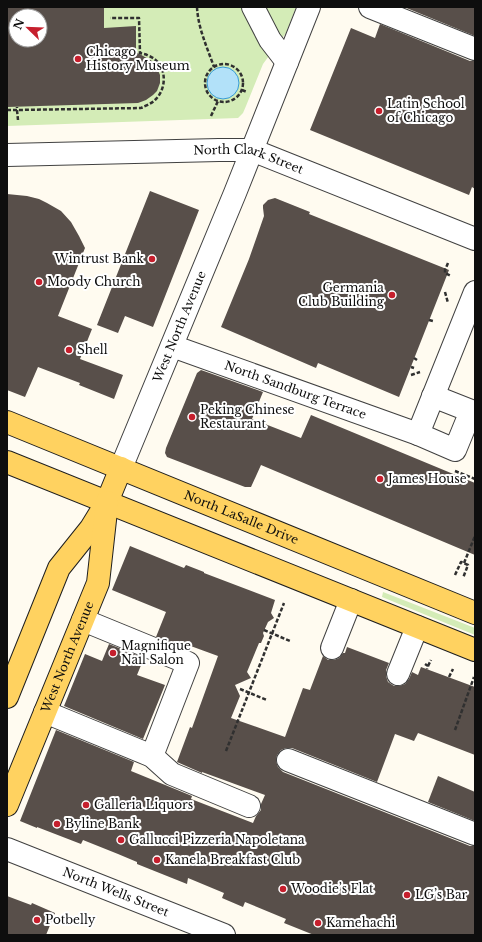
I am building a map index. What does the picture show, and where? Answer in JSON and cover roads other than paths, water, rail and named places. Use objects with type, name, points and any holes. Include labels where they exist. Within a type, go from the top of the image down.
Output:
[{"type":"main road","name":"North LaSalle Drive","points":[[7,422],[475,613]]},
{"type":"main road","points":[[7,462],[475,650]]},
{"type":"main road","name":"West North Avenue","points":[[7,697],[59,568],[90,528],[107,502],[122,468]]},
{"type":"main road","name":"West North Avenue","points":[[7,805],[98,583],[107,502]]},
{"type":"street","points":[[253,7],[270,40],[287,62]]},
{"type":"street","name":"West North Avenue","points":[[122,468],[309,7]]},
{"type":"street","points":[[370,7],[475,49]]},
{"type":"street","name":"North Clark Street","points":[[7,155],[252,150],[475,239]]},
{"type":"street","points":[[418,434],[475,292]]},
{"type":"street","name":"North Sandburg Terrace","points":[[172,346],[418,434],[455,450],[471,411],[433,396]]},
{"type":"street","points":[[332,648],[351,600]]},
{"type":"street","points":[[83,620],[188,662],[152,756]]},
{"type":"street","points":[[398,674],[417,627]]},
{"type":"street","points":[[45,712],[152,756],[172,774],[249,806]]},
{"type":"street","points":[[288,760],[475,834]]},
{"type":"street","name":"North Wells Street","points":[[7,849],[224,935]]},
{"type":"water","points":[[220,67],[226,67],[236,74],[239,83],[238,89],[232,96],[226,99],[220,99],[210,92],[207,86],[207,80],[214,70]]},
{"type":"place","name":"Chicago History Museum","points":[[78,59]]},
{"type":"place","name":"Latin School of Chicago","points":[[379,111]]},
{"type":"place","name":"Wintrust Bank","points":[[152,259]]},
{"type":"place","name":"Moody Church","points":[[39,282]]},
{"type":"place","name":"Germania Club Building","points":[[392,295]]},
{"type":"place","name":"Shell","points":[[69,350]]},
{"type":"place","name":"Peking Chinese Restaurant","points":[[192,417]]},
{"type":"place","name":"James House","points":[[380,479]]},
{"type":"place","name":"Magnifique Nail Salon","points":[[113,653]]},
{"type":"place","name":"Galleria Liquors","points":[[86,805]]},
{"type":"place","name":"Byline Bank","points":[[57,824]]},
{"type":"place","name":"Gallucci Pizzeria Napoletana","points":[[121,840]]},
{"type":"place","name":"Kanela Breakfast Club","points":[[157,860]]},
{"type":"place","name":"Woodie’s Flat","points":[[283,889]]},
{"type":"place","name":"LG’s Bar","points":[[407,895]]},
{"type":"place","name":"Potbelly","points":[[37,920]]},
{"type":"place","name":"Kamehachi","points":[[318,923]]}]
